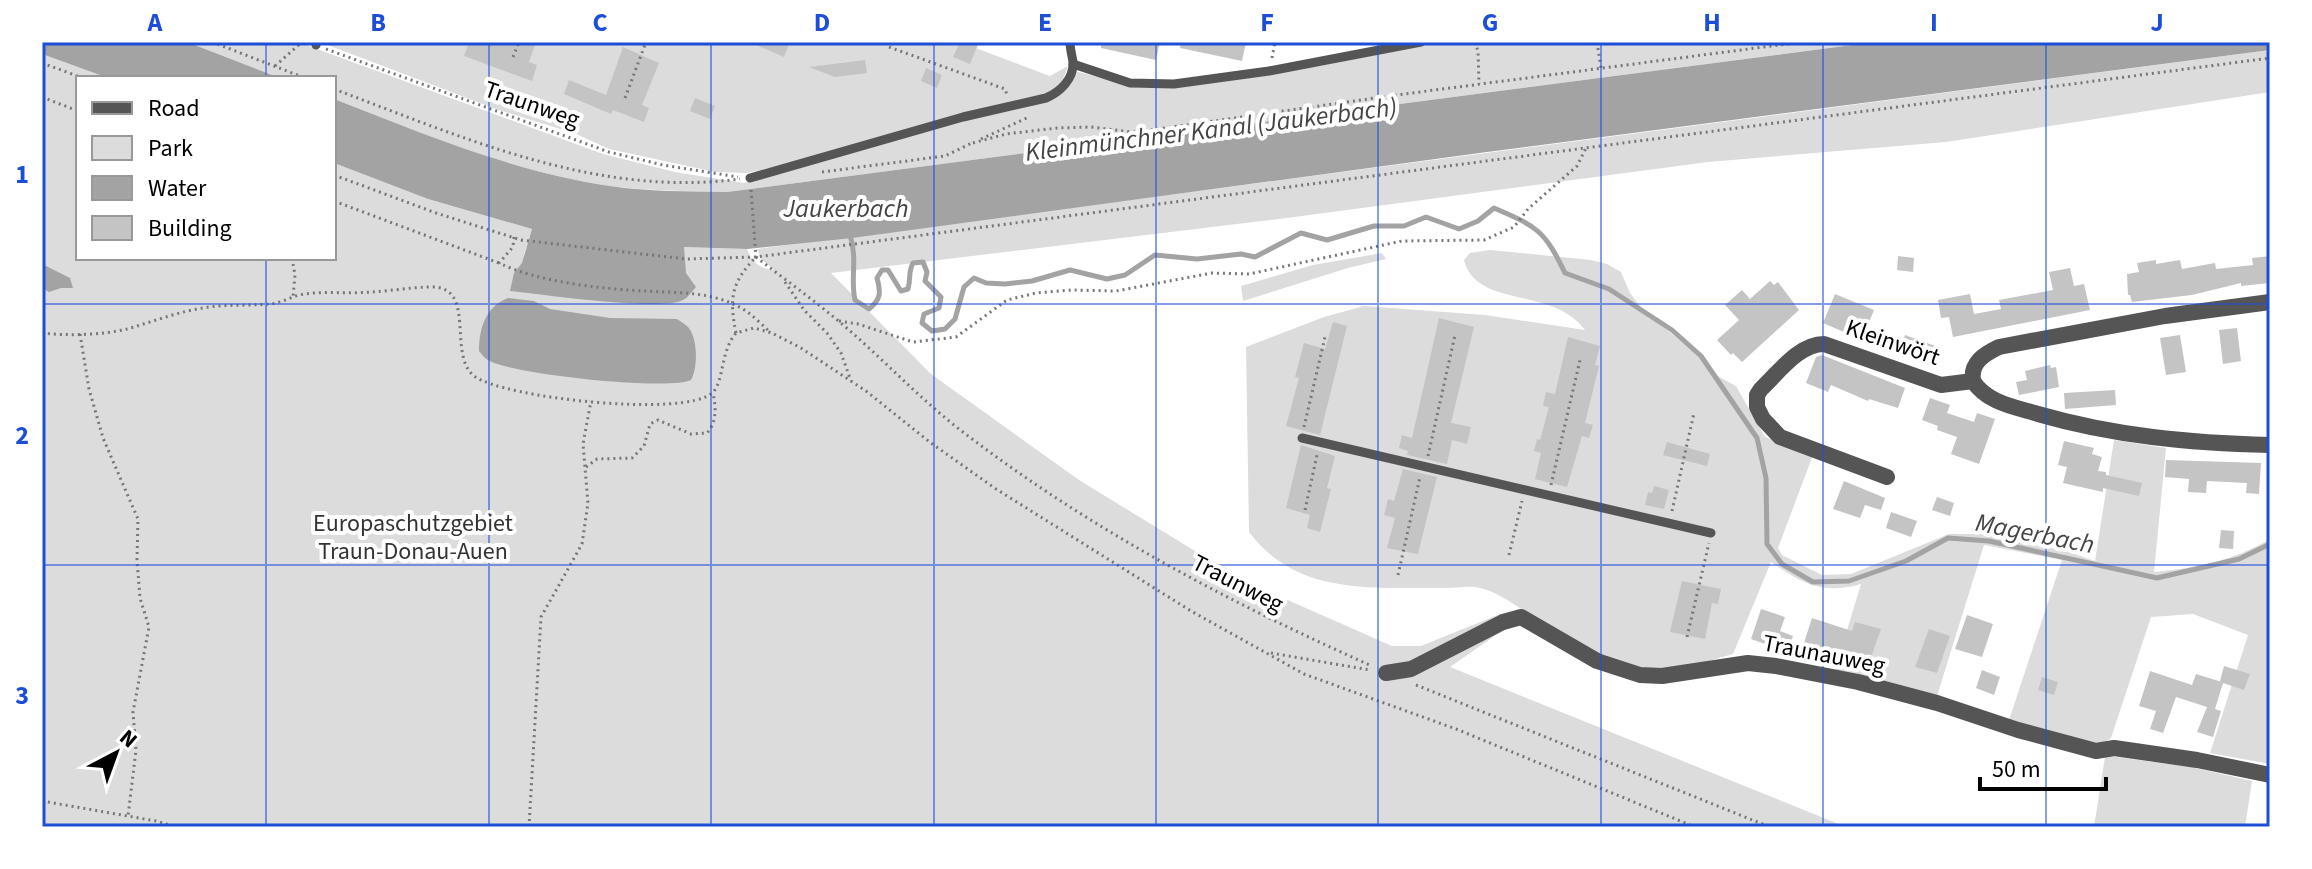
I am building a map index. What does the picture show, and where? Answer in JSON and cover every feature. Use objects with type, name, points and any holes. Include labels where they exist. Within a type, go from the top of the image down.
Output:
[{"type":"street","points":[[2270,302],[2165,316],[1999,347],[1980,359],[1972,374],[1979,390],[2007,405],[2096,428],[2171,441],[2270,445]]},
{"type":"street","name":"Kleinwört","points":[[1887,477],[1780,437],[1763,419],[1757,407],[1757,395],[1813,344],[1824,344],[1941,385],[1973,381]]},
{"type":"street","name":"Traunauweg","points":[[1386,673],[1411,669],[1503,622],[1521,617],[1597,661],[1640,675],[1662,676],[1748,663],[1776,666],[1898,692],[2096,751],[2114,748],[2270,775]]},
{"type":"lane","points":[[750,178],[951,120],[1056,94],[1067,81],[1073,64],[1070,42]]},
{"type":"lane","points":[[1073,64],[1130,83],[1174,84],[1269,71],[1421,42]]},
{"type":"lane","points":[[1302,438],[1711,533]]},
{"type":"path","points":[[212,42],[300,76]]},
{"type":"path","points":[[275,66],[302,42]]},
{"type":"path","points":[[513,57],[519,42]]},
{"type":"path","points":[[625,98],[646,42]]},
{"type":"path","points":[[1475,42],[1479,84]]},
{"type":"path","points":[[1597,42],[1601,68]]},
{"type":"path","points":[[973,143],[1006,134],[1057,128],[1091,127],[1132,132],[1158,129],[1802,42]]},
{"type":"path","name":"Traunweg","points":[[316,43],[609,152],[678,168],[750,178]]},
{"type":"path","points":[[889,47],[1005,89],[1012,106]]},
{"type":"path","points":[[336,176],[521,240],[686,259],[756,257],[2270,58]]},
{"type":"path","points":[[42,63],[78,76]]},
{"type":"path","points":[[336,90],[482,144],[585,173],[665,182],[722,182],[750,178],[756,257],[735,283],[732,304],[736,333]]},
{"type":"path","points":[[42,97],[76,110]]},
{"type":"path","points":[[815,173],[945,156],[1029,117]]},
{"type":"path","points":[[839,321],[913,342],[956,337],[1007,300],[1036,293],[1116,291],[1212,273],[1249,274],[1402,241],[1484,240],[1514,227],[1528,209],[1577,166],[1586,148]]},
{"type":"path","points":[[336,202],[526,274],[642,291],[702,294],[744,309],[772,333]]},
{"type":"path","points":[[499,263],[513,247],[514,237]]},
{"type":"path","name":"Traunweg","points":[[756,257],[839,321],[958,428],[1095,524],[1198,583],[1386,673]]},
{"type":"path","points":[[292,260],[293,297]]},
{"type":"path","points":[[783,278],[804,310],[827,333],[841,353],[851,382]]},
{"type":"path","points":[[42,333],[125,329],[201,308],[269,304],[311,293],[434,287],[451,294],[458,309],[460,350],[464,363],[473,375],[484,382],[591,401],[665,404],[697,400],[713,393]]},
{"type":"path","points":[[585,468],[597,459],[632,458],[644,446],[650,424],[658,420],[691,434],[707,433],[713,427],[713,393],[726,347],[736,333],[754,328],[772,333],[801,348],[851,382],[1009,497],[1167,596],[1304,674],[1456,729],[1695,827]]},
{"type":"path","points":[[80,333],[89,389],[103,438],[138,519],[140,598],[149,627],[133,712],[136,750],[128,816]]},
{"type":"path","points":[[1398,575],[1455,335]]},
{"type":"path","points":[[1302,438],[1325,337]]},
{"type":"path","points":[[1549,495],[1580,360]]},
{"type":"path","points":[[529,827],[541,617],[582,544],[588,503],[583,444],[591,401]]},
{"type":"path","points":[[1669,523],[1694,413]]},
{"type":"path","points":[[1305,510],[1320,443]]},
{"type":"path","points":[[1509,555],[1525,490]]},
{"type":"path","points":[[1687,637],[1711,533]]},
{"type":"path","points":[[1266,652],[1386,673]]},
{"type":"path","points":[[1415,684],[1770,827]]},
{"type":"path","points":[[42,801],[176,827]]},
{"type":"green space","points":[[187,42],[298,42],[603,154],[675,172],[744,183],[962,120],[1043,102],[1075,71],[1139,88],[1182,87],[1325,65],[1436,42],[1875,42],[727,192],[625,188],[574,180],[504,162],[336,100],[336,76],[275,76]]},
{"type":"green space","points":[[326,42],[960,42],[1050,76],[1068,66],[1061,84],[1049,93],[775,167],[747,173],[715,172],[609,149],[576,134],[496,109]]},
{"type":"green space","name":"Europaschutzgebiet Traun-Donau-Auen","points":[[2270,50],[2270,92],[1946,142],[1708,162],[1279,219],[831,273],[931,374],[1079,480],[1265,590],[1392,646],[1421,646],[1500,614],[1509,626],[1450,667],[1846,827],[42,827],[42,54],[102,76],[76,76],[76,260],[336,260],[336,164],[428,199],[532,229],[524,255],[683,247],[747,249],[757,264],[774,270],[761,259],[757,249]]},
{"type":"green space","points":[[1490,250],[1591,260],[1621,272],[1630,293],[1643,310],[1700,357],[1710,372],[1736,386],[1765,437],[1813,455],[1778,548],[1782,555],[1822,575],[1851,574],[1949,534],[1982,534],[2066,551],[2095,561],[2114,440],[2166,448],[2154,572],[2214,562],[2270,539],[2270,764],[2210,753],[2248,635],[2193,614],[2151,617],[2111,738],[2100,745],[2009,720],[2062,560],[1984,545],[1937,696],[1835,670],[1861,584],[1824,588],[1803,582],[1771,562],[1733,654],[1671,670],[1645,669],[1611,660],[1483,589],[1365,587],[1314,578],[1290,568],[1269,553],[1249,532],[1246,347],[1324,317],[1364,306],[1485,315],[1585,330],[1571,316],[1554,307],[1499,292],[1471,275],[1464,260],[1470,253]]},
{"type":"green space","points":[[1382,253],[1386,259],[1243,301],[1241,286],[1313,265]]},
{"type":"green space","points":[[2105,757],[2191,767],[2252,781],[2245,827],[2094,827]]},
{"type":"water","points":[[42,42],[187,42],[275,76],[102,76],[42,54]]},
{"type":"water","name":"Jaukerbach","points":[[1875,42],[2270,42],[2270,50],[852,238],[747,249],[684,247],[686,273],[696,287],[685,299],[651,304],[510,291],[532,229],[428,199],[336,164],[336,100],[504,162],[574,180],[625,188],[727,192]]},
{"type":"water","points":[[42,264],[70,278],[73,288],[49,292],[42,288]]},
{"type":"water","points":[[508,298],[534,301],[550,309],[610,318],[677,319],[688,327],[694,338],[695,368],[691,380],[677,383],[623,382],[525,371],[488,360],[479,351],[482,326],[494,306]]},
{"type":"building","points":[[469,42],[536,42],[529,62],[537,65],[532,81],[464,56]]},
{"type":"building","points":[[749,42],[790,42],[784,57]]},
{"type":"building","points":[[960,42],[979,42],[970,64],[953,57]]},
{"type":"building","points":[[1101,42],[1160,42],[1156,60],[1101,48]]},
{"type":"building","points":[[1181,42],[1246,42],[1242,61],[1180,48]]},
{"type":"building","points":[[623,47],[659,63],[642,105],[649,108],[644,122],[613,110],[611,114],[564,94],[569,80],[606,95]]},
{"type":"building","points":[[865,60],[867,73],[835,77],[809,67]]},
{"type":"building","points":[[926,68],[942,75],[937,88],[921,81]]},
{"type":"building","points":[[695,98],[715,106],[710,119],[690,111]]},
{"type":"building","points":[[1898,256],[1914,258],[1913,272],[1897,270]]},
{"type":"building","points":[[2270,256],[2270,283],[2241,286],[2241,283],[2192,295],[2132,302],[2128,295],[2127,274],[2139,272],[2137,263],[2180,260],[2182,269],[2215,263],[2216,269],[2253,265],[2252,258]]},
{"type":"building","points":[[2070,268],[2074,286],[2084,284],[2090,310],[1953,337],[1949,317],[1941,318],[1938,300],[1970,294],[1974,314],[2001,309],[1999,300],[2053,290],[2049,272]]},
{"type":"building","points":[[1770,281],[1774,285],[1778,282],[1799,310],[1742,362],[1717,340],[1739,320],[1725,305],[1742,290],[1750,299]]},
{"type":"building","points":[[1835,294],[1874,310],[1865,332],[1854,327],[1851,335],[1823,323]]},
{"type":"building","points":[[1439,318],[1474,327],[1451,423],[1471,427],[1467,444],[1452,440],[1447,464],[1407,455],[1408,451],[1399,448],[1402,435],[1412,438]]},
{"type":"building","points":[[1333,322],[1347,326],[1320,435],[1286,426],[1299,378],[1295,377],[1304,343],[1325,349]]},
{"type":"building","points":[[2237,328],[2241,361],[2223,364],[2219,330]]},
{"type":"building","points":[[1905,335],[1938,347],[1931,366],[1899,354]]},
{"type":"building","points":[[2180,335],[2186,372],[2166,375],[2160,338]]},
{"type":"building","points":[[1568,337],[1600,346],[1595,365],[1599,366],[1585,423],[1593,425],[1589,438],[1582,436],[1567,487],[1535,479],[1541,453],[1534,451],[1549,407],[1543,406],[1546,392],[1555,394]]},
{"type":"building","points":[[1822,355],[1905,388],[1898,408],[1868,401],[1831,385],[1828,392],[1806,383],[1816,357]]},
{"type":"building","points":[[2050,365],[2051,368],[2056,367],[2059,387],[2019,395],[2016,382],[2027,380],[2025,371]]},
{"type":"building","points":[[2115,390],[2116,405],[2065,409],[2064,393]]},
{"type":"building","points":[[1930,398],[1950,405],[1947,413],[1974,422],[1977,413],[1995,419],[1979,464],[1951,454],[1957,437],[1937,430],[1938,426],[1922,420]]},
{"type":"building","points":[[2064,441],[2094,448],[2092,454],[2102,457],[2098,471],[2142,483],[2139,496],[2063,483],[2067,467],[2058,465]]},
{"type":"building","points":[[1667,442],[1710,454],[1707,466],[1663,455]]},
{"type":"building","points":[[1301,445],[1335,456],[1327,488],[1331,489],[1320,532],[1307,528],[1310,515],[1286,508]]},
{"type":"building","points":[[2166,460],[2261,463],[2259,494],[2246,493],[2247,483],[2207,481],[2206,493],[2188,492],[2189,479],[2165,477]]},
{"type":"building","points":[[1403,469],[1437,477],[1418,554],[1387,548],[1395,518],[1384,515],[1388,499],[1394,501]]},
{"type":"building","points":[[1844,481],[1885,498],[1881,510],[1865,505],[1860,518],[1833,509]]},
{"type":"building","points":[[1654,486],[1669,490],[1664,509],[1645,505],[1648,492],[1652,493]]},
{"type":"building","points":[[1937,497],[1954,503],[1950,516],[1932,510]]},
{"type":"building","points":[[1891,512],[1917,521],[1911,537],[1886,528]]},
{"type":"building","points":[[2221,530],[2234,531],[2233,549],[2219,548]]},
{"type":"building","points":[[1682,581],[1721,589],[1718,604],[1712,603],[1705,639],[1670,632]]},
{"type":"building","points":[[1761,609],[1785,617],[1780,631],[1793,636],[1787,652],[1751,639]]},
{"type":"building","points":[[1967,615],[1993,624],[1982,657],[1955,649]]},
{"type":"building","points":[[1812,618],[1852,631],[1855,622],[1881,629],[1870,660],[1839,649],[1835,661],[1802,649]]},
{"type":"building","points":[[1929,629],[1950,636],[1937,673],[1915,667]]},
{"type":"building","points":[[2224,666],[2250,674],[2244,690],[2223,683],[2215,709],[2221,711],[2213,737],[2197,732],[2207,707],[2176,697],[2163,733],[2150,729],[2156,711],[2139,706],[2150,671],[2192,685],[2196,674],[2222,682]]},
{"type":"building","points":[[1982,670],[2000,677],[1994,695],[1976,688]]},
{"type":"building","points":[[2042,677],[2058,682],[2054,695],[2038,690]]},
{"type":"waterway","name":"Magerbach","points":[[850,235],[855,300],[869,309],[876,302],[879,295],[877,278],[882,270],[888,270],[901,291],[908,289],[913,263],[923,262],[927,272],[925,281],[941,297],[939,308],[924,314],[922,323],[932,331],[945,329],[955,319],[964,287],[974,278],[986,283],[1005,284],[1032,281],[1070,270],[1107,279],[1125,275],[1155,255],[1197,259],[1241,254],[1255,257],[1301,233],[1327,240],[1374,226],[1404,226],[1426,217],[1459,229],[1478,221],[1494,208],[1538,232],[1551,247],[1565,273],[1609,289],[1672,330],[1701,356],[1757,438],[1766,478],[1767,544],[1782,564],[1813,582],[1849,581],[1906,561],[1948,538],[1989,541],[2157,578],[2239,559],[2270,544]]},
{"type":"water label","name":"Kleinmünchner Kanal (Jaukerbach)","points":[[1211,129]]}]
